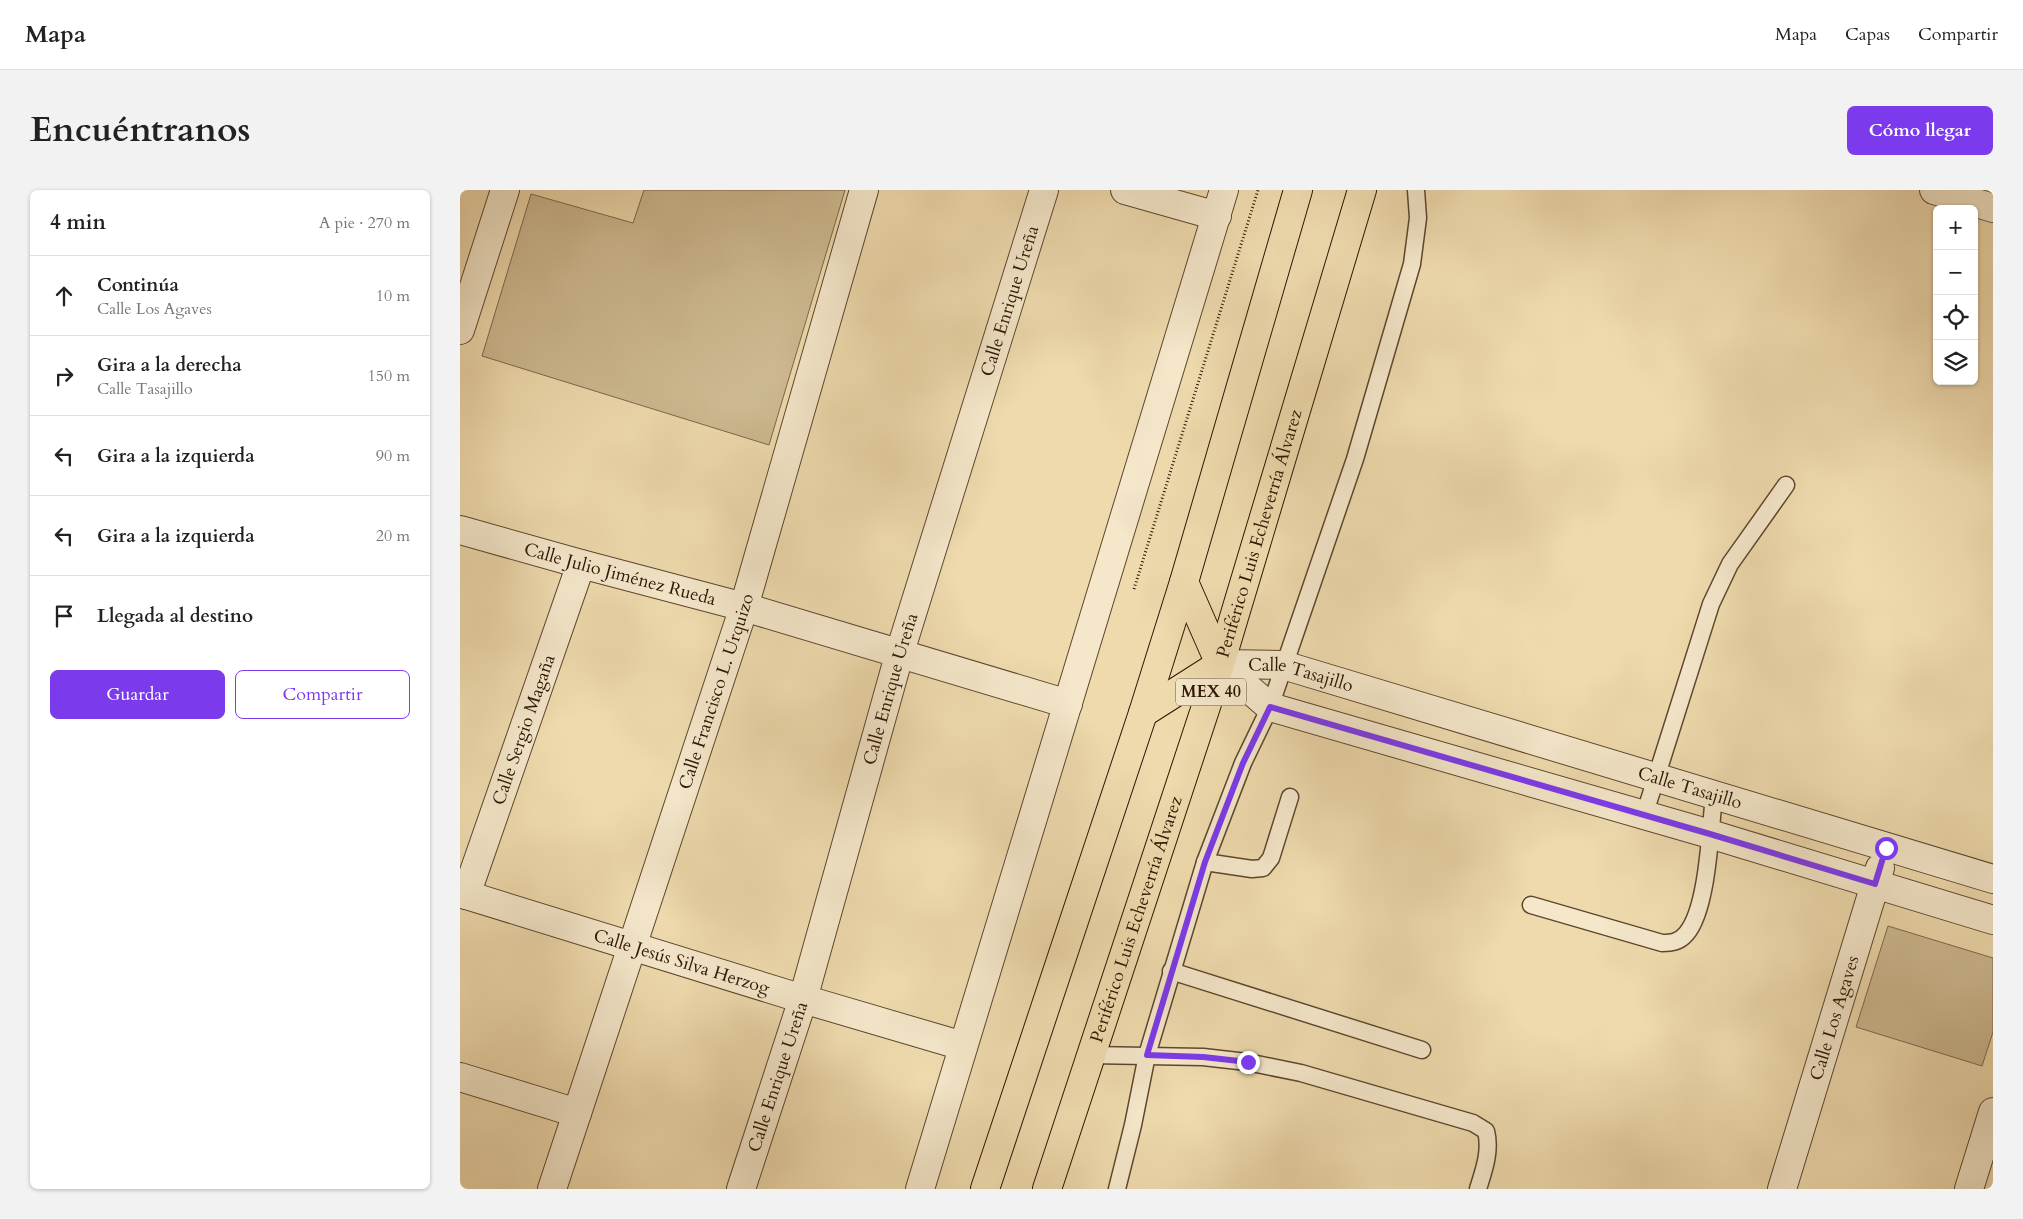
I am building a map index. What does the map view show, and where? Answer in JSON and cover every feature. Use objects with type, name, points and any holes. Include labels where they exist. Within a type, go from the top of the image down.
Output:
[{"type":"highway","name":"MEX 40","points":[[985,1189],[1143,714],[1184,582],[1298,190]]},
{"type":"highway","name":"Periférico Luis Echeverría Álvarez","points":[[1048,1187],[1220,664],[1362,190]]},
{"type":"highway","points":[[1143,714],[1220,664],[1184,582]]},
{"type":"street","points":[[460,330],[503,190]]},
{"type":"street","name":"Calle Francisco L. Urquizo","points":[[552,1189],[744,607],[864,190]]},
{"type":"street","name":"Calle Enrique Ureña","points":[[742,1189],[803,999],[900,652],[1044,190]]},
{"type":"street","points":[[1125,190],[1217,216]]},
{"type":"street","points":[[920,1189],[1224,190]]},
{"type":"street","points":[[1934,190],[1993,208]]},
{"type":"street","name":"Calle Julio Jiménez Rueda","points":[[460,530],[744,607],[900,652],[1068,704]]},
{"type":"street","name":"Calle Sergio Magaña","points":[[463,894],[580,564]]},
{"type":"street","name":"Calle Tasajillo","points":[[1220,664],[1283,665],[1993,879]]},
{"type":"street","name":"Calle Tasajillo","points":[[1220,664],[1270,707],[1710,834],[1993,920]]},
{"type":"street","name":"Calle Los Agaves","points":[[1782,1189],[1886,848]]},
{"type":"street","name":"Calle Jesús Silva Herzog","points":[[463,894],[803,999],[963,1046]]},
{"type":"street","points":[[460,1077],[577,1113]]},
{"type":"street","points":[[1969,1189],[1993,1112]]},
{"type":"lane","points":[[1117,1189],[1134,1125],[1147,1055],[1205,862],[1243,763],[1270,707],[1355,459],[1412,264],[1418,218],[1416,190]]},
{"type":"lane","points":[[1644,816],[1711,604],[1730,564],[1786,485]]},
{"type":"lane","points":[[1531,904],[1662,943],[1675,942],[1687,934],[1699,910],[1714,796]]},
{"type":"lane","points":[[1205,862],[1263,868],[1271,858],[1290,797]]},
{"type":"lane","points":[[1171,971],[1422,1050]]},
{"type":"lane","points":[[1090,1055],[1203,1057],[1248,1062],[1292,1071],[1473,1123],[1486,1131],[1488,1142],[1486,1162],[1478,1189]]},
{"type":"shaded area","points":[[644,190],[845,190],[769,445],[482,356],[531,194],[633,223]]},
{"type":"shaded area","points":[[1888,926],[1993,958],[1993,1032],[1982,1066],[1856,1027]]},
{"type":"route","points":[[1248,1062],[1203,1057],[1147,1055],[1205,862],[1243,763],[1270,707],[1710,834],[1875,884],[1886,848]]}]
